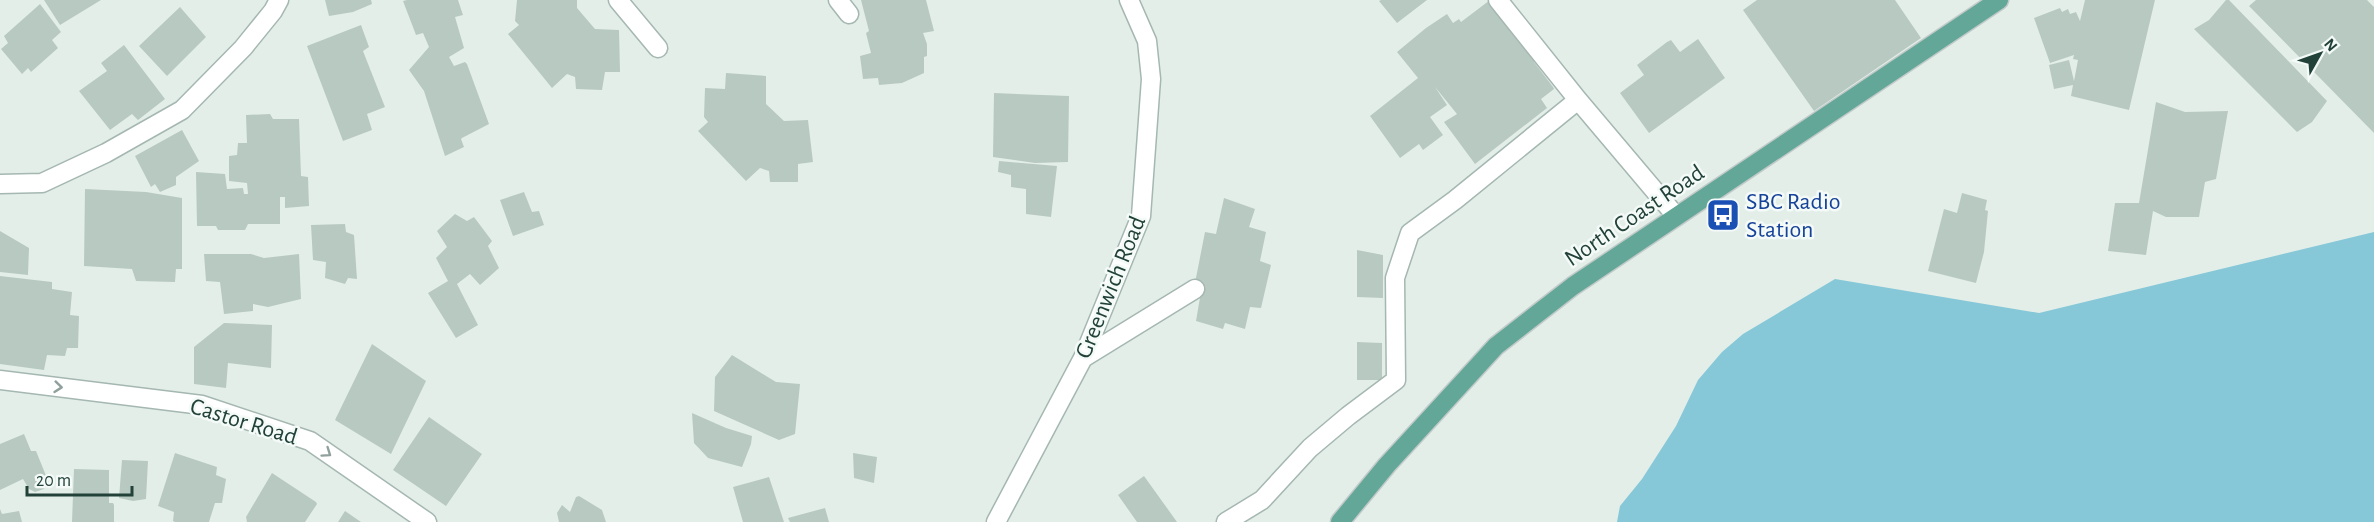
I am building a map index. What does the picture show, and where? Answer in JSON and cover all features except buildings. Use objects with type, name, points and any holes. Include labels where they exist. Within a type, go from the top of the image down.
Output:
[{"type":"main road","name":"North Coast Road","points":[[1340,522],[1387,465],[1496,346],[1573,286],[2000,0]]},
{"type":"street","points":[[0,184],[42,183],[106,153],[182,110],[243,48],[279,0]]},
{"type":"street","points":[[618,0],[658,48]]},
{"type":"street","name":"Greenwich Road","points":[[996,522],[1083,358],[1141,216],[1151,79],[1147,41],[1129,0]]},
{"type":"street","points":[[1498,0],[1578,100],[1676,216]]},
{"type":"street","points":[[1226,522],[1262,500],[1311,448],[1348,416],[1396,380],[1395,278],[1410,233],[1455,200],[1578,100]]},
{"type":"street","points":[[1083,358],[1196,289]]},
{"type":"street","name":"Castor Road","points":[[0,380],[202,405],[310,441],[427,522]]},
{"type":"water","points":[[2374,232],[2374,522],[1617,522],[1620,506],[1642,479],[1676,426],[1698,380],[1722,352],[1743,334],[1835,279],[2039,313]]},
{"type":"place","name":"SBC Radio Station","points":[[1723,215]]}]
